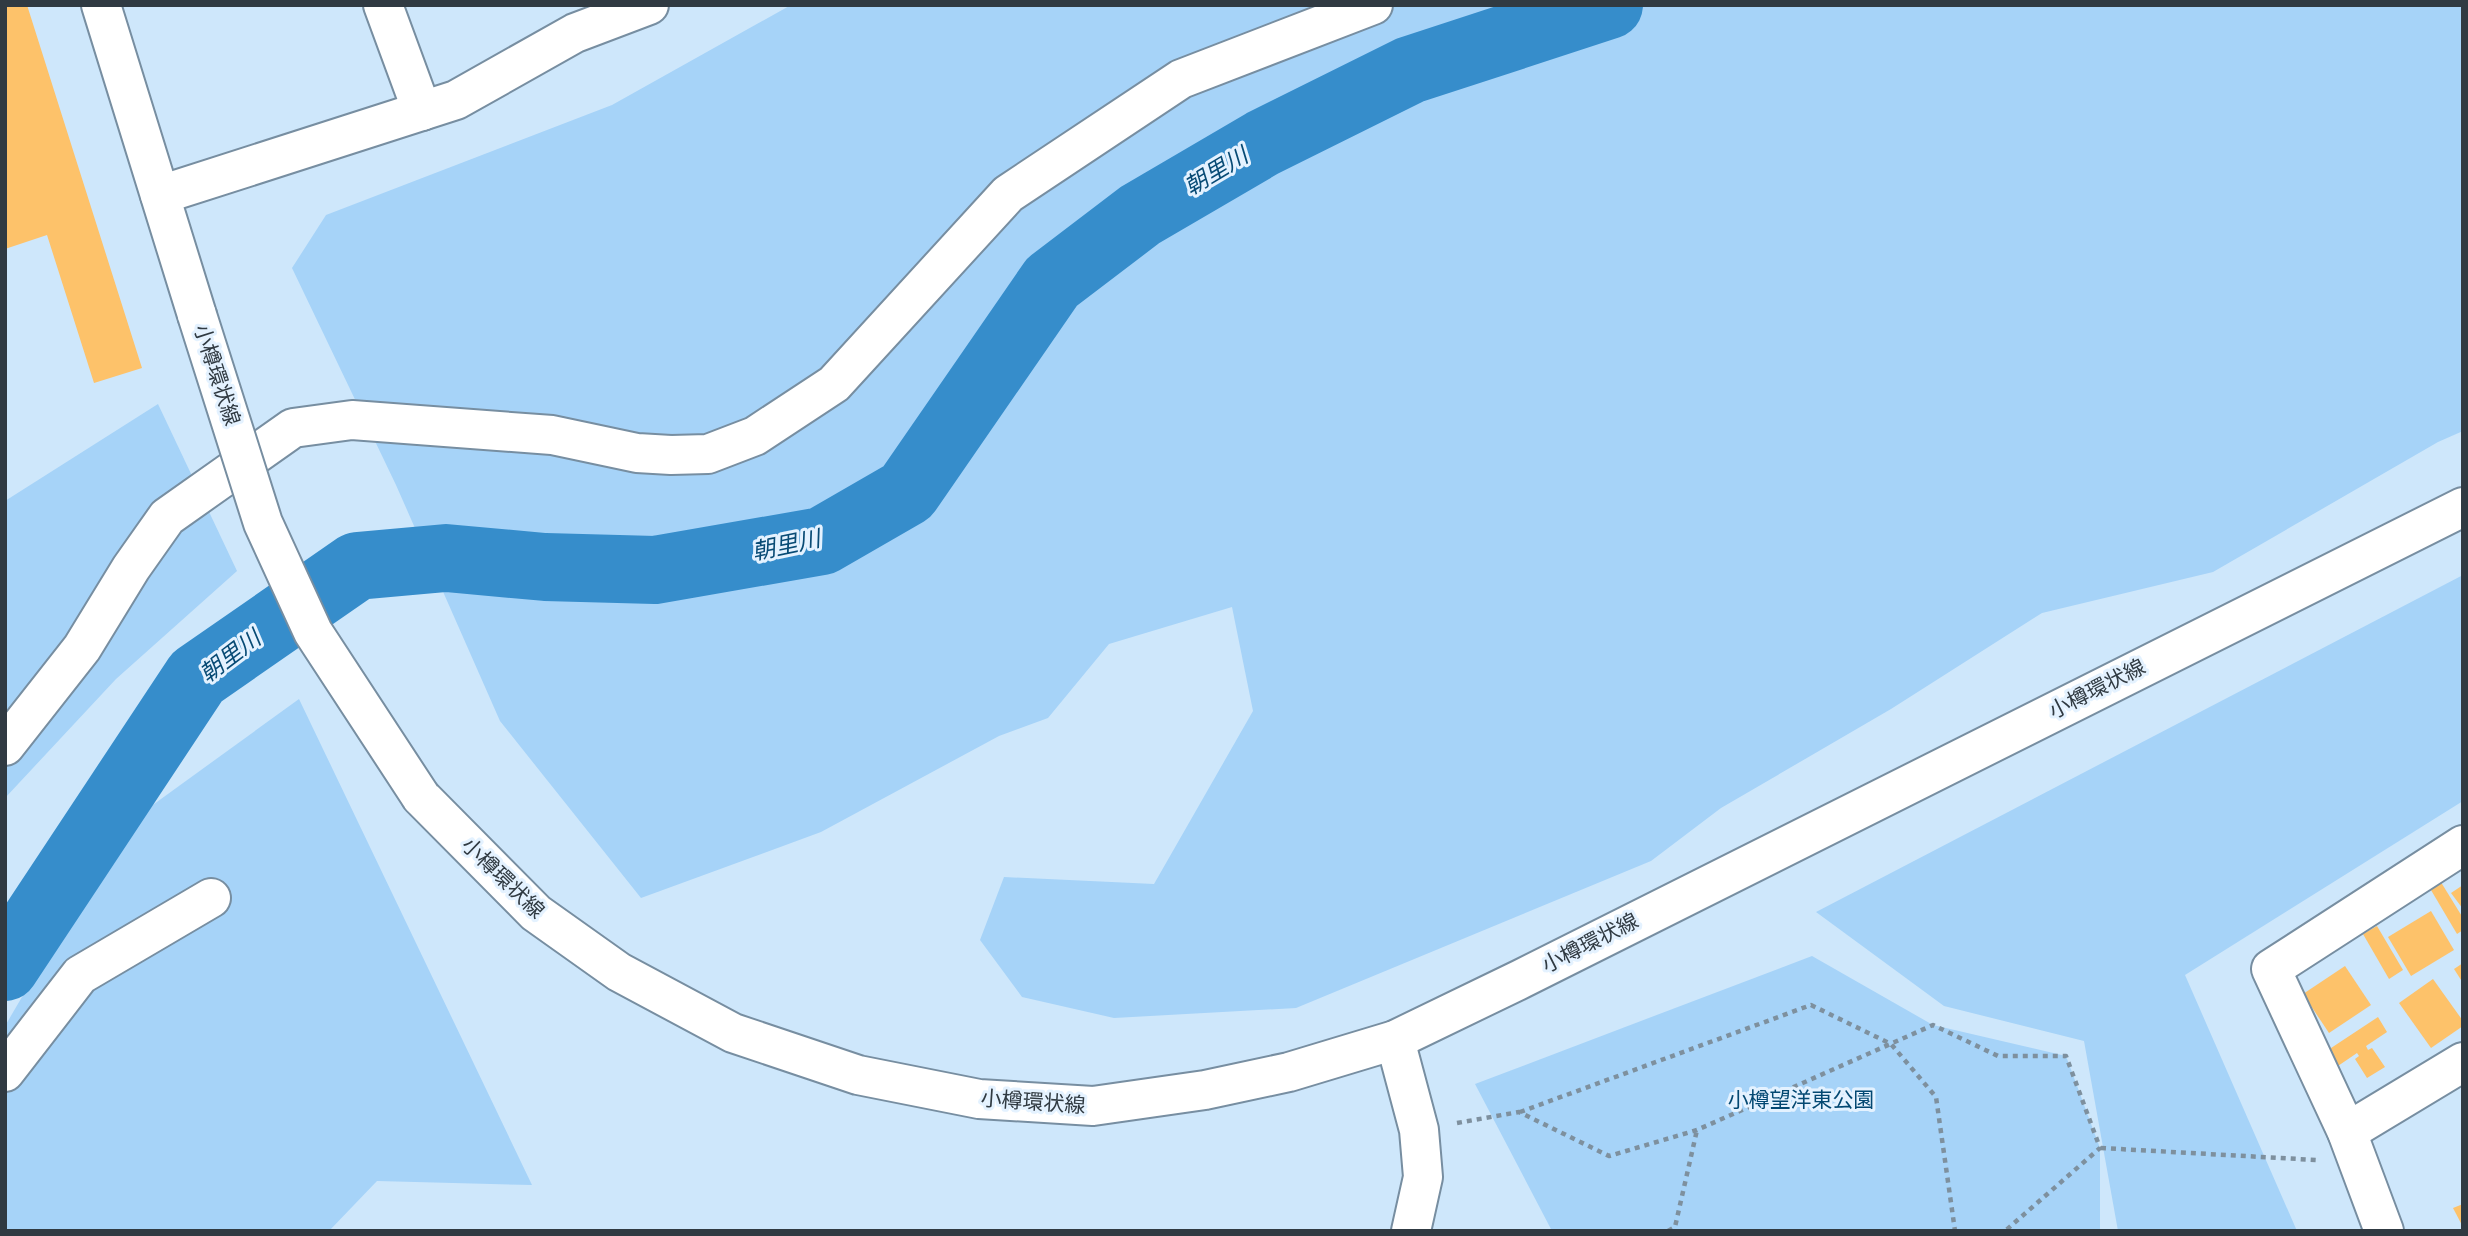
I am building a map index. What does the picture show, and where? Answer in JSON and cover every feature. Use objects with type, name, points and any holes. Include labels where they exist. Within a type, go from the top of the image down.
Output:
[{"type":"main road","name":"小樽環状線","points":[[101,5],[263,523],[313,632],[421,797],[536,913],[619,971],[733,1033],[858,1075],[979,1099],[1093,1107],[1205,1090],[1289,1072],[1395,1040],[2463,507]]},
{"type":"main road","points":[[383,5],[422,111]]},
{"type":"main road","points":[[160,195],[456,100],[575,33],[649,5]]},
{"type":"main road","points":[[5,746],[82,648],[131,568],[167,517],[293,428],[352,420],[552,435],[637,453],[671,455],[708,454],[755,436],[834,384],[1008,194],[1181,79],[1373,5]]},
{"type":"main road","points":[[2384,1231],[2353,1147],[2271,969],[2463,845]]},
{"type":"main road","points":[[5,1072],[80,975],[211,898]]},
{"type":"main road","points":[[1395,1040],[1419,1130],[1423,1177],[1411,1231]]},
{"type":"main road","points":[[2353,1147],[2463,1062]]},
{"type":"path","points":[[1419,1130],[1519,1112],[1811,1005],[1891,1044],[1936,1097],[1955,1231]]},
{"type":"path","points":[[1519,1112],[1609,1156],[1697,1130],[1933,1025],[1998,1056],[2066,1056],[2101,1148]]},
{"type":"path","points":[[1668,1231],[1675,1227],[1697,1130]]},
{"type":"path","points":[[2005,1231],[2101,1148],[2353,1147]]},
{"type":"green space","points":[[791,5],[2463,5],[2463,431],[2438,442],[2213,572],[2042,613],[1891,709],[1721,808],[1651,861],[1296,1008],[1114,1018],[1022,997],[980,940],[1004,877],[1154,884],[1253,711],[1232,607],[1109,644],[1048,718],[999,736],[821,832],[641,898],[500,721],[396,485],[292,268],[326,215],[612,105]]},
{"type":"green space","points":[[158,404],[237,571],[116,679],[5,798],[5,501]]},
{"type":"green space","points":[[2463,575],[2463,801],[2185,975],[2297,1231],[2118,1231],[2084,1041],[1944,1006],[1816,912]]},
{"type":"green space","points":[[299,699],[532,1185],[377,1181],[329,1231],[5,1231],[5,1026],[121,828]]},
{"type":"green space","name":"小樽望洋東公園","points":[[1812,956],[1933,1025],[2066,1056],[2100,1148],[2100,1231],[1552,1231],[1475,1084]]},
{"type":"building","points":[[5,5],[27,5],[142,368],[94,383],[47,235],[5,249]]},
{"type":"building","points":[[2439,879],[2463,918],[2463,930],[2457,934],[2428,885]]},
{"type":"building","points":[[2463,885],[2463,909],[2451,893]]},
{"type":"building","points":[[2431,911],[2454,950],[2411,976],[2388,937]]},
{"type":"building","points":[[2377,926],[2403,970],[2389,979],[2363,934]]},
{"type":"building","points":[[2463,963],[2463,983],[2454,969]]},
{"type":"building","points":[[2345,966],[2371,1005],[2329,1033],[2303,994]]},
{"type":"building","points":[[2433,979],[2463,1021],[2463,1026],[2431,1048],[2399,1003]]},
{"type":"building","points":[[2378,1017],[2387,1032],[2366,1046],[2368,1050],[2372,1048],[2385,1067],[2367,1078],[2355,1059],[2359,1056],[2357,1053],[2335,1068],[2325,1052]]},
{"type":"building","points":[[2463,1204],[2463,1227],[2453,1208]]},
{"type":"waterway","name":"朝里川","points":[[5,967],[197,677],[357,566],[446,558],[545,567],[655,570],[822,541],[907,492],[1052,282],[1140,215],[1263,143],[1410,70],[1609,5]]}]
